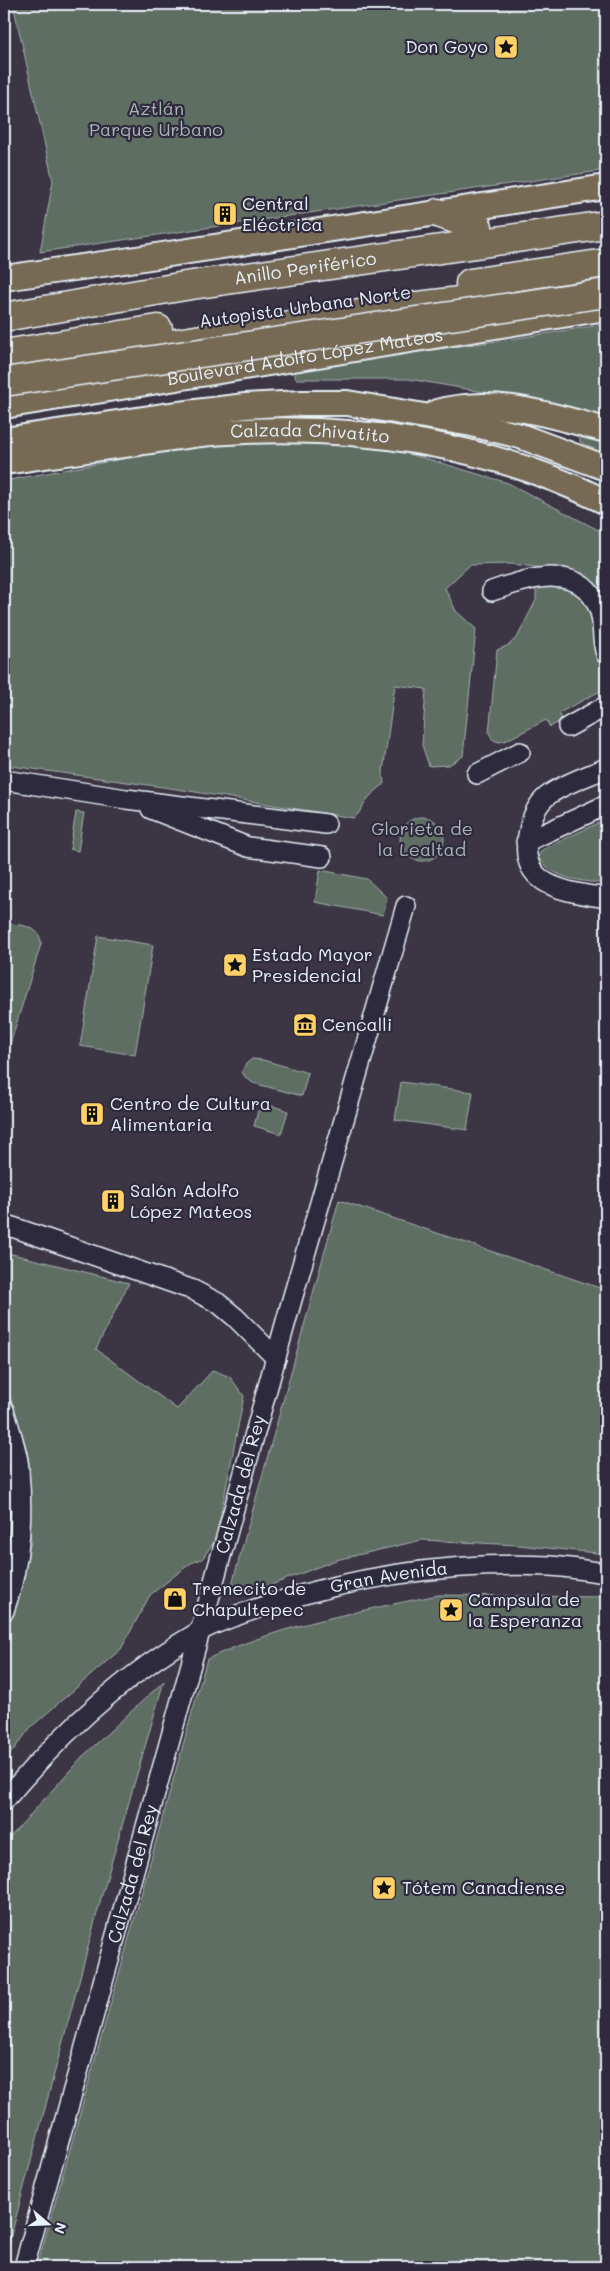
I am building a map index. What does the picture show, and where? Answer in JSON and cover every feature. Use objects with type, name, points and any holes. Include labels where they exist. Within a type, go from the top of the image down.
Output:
[{"type":"highway","points":[[4,298],[289,258],[440,223],[478,227],[606,208]]},
{"type":"highway","name":"Anillo Periférico","points":[[4,316],[194,285],[606,225]]},
{"type":"highway","name":"Autopista Urbana Norte","points":[[4,325],[606,235]]},
{"type":"highway","name":"Autopista Urbana Norte","points":[[4,354],[310,305],[606,263]]},
{"type":"highway","points":[[4,373],[271,326],[606,282]]},
{"type":"highway","points":[[4,382],[606,292]]},
{"type":"highway","points":[[4,388],[35,367]]},
{"type":"main road","points":[[4,278],[440,223],[606,187]]},
{"type":"main road","name":"Boulevard Adolfo López Mateos","points":[[4,406],[606,308]]},
{"type":"main road","name":"Calzada Chivatito","points":[[4,440],[162,416],[245,406],[347,403],[425,416],[520,436],[606,468]]},
{"type":"main road","points":[[425,416],[453,409],[497,405],[534,411],[606,430]]},
{"type":"main road","name":"Calzada Chivatito","points":[[4,462],[227,432],[279,430],[376,434],[471,452],[576,488],[606,502]]},
{"type":"street","points":[[492,591],[526,579],[561,577],[574,581],[585,588],[595,601],[600,613],[602,640],[606,654]]},
{"type":"street","points":[[568,727],[606,706]]},
{"type":"street","points":[[477,774],[520,752]]},
{"type":"street","points":[[606,768],[549,794],[538,805],[526,842],[527,860],[533,872],[548,884],[564,892],[606,898]]},
{"type":"street","points":[[4,780],[126,799],[326,824]]},
{"type":"street","points":[[126,799],[248,848],[322,857]]},
{"type":"street","points":[[526,842],[606,806]]},
{"type":"street","name":"Calzada del Rey","points":[[24,2267],[276,1358],[406,906]]},
{"type":"street","points":[[4,1224],[193,1290],[218,1303],[235,1316],[276,1358]]},
{"type":"street","points":[[4,1410],[12,1438],[18,1472],[22,1525],[20,1550],[4,1611]]},
{"type":"street","points":[[4,1500],[11,1491],[18,1472]]},
{"type":"street","name":"Gran Avenida","points":[[4,1801],[83,1718],[132,1676],[202,1630],[262,1607],[302,1594],[377,1576],[432,1569],[550,1566],[606,1573]]},
{"type":"street","points":[[4,1571],[10,1592]]},
{"type":"green space","name":"Aztlán Parque Urbano","points":[[13,4],[606,4],[606,170],[40,252],[53,181]]},
{"type":"green space","points":[[606,324],[606,421],[518,398],[409,379],[296,379],[293,369],[505,340]]},
{"type":"green space","points":[[580,435],[606,443],[606,456],[580,442]]},
{"type":"green space","points":[[289,441],[365,442],[438,462],[508,483],[606,534],[606,608],[602,592],[576,572],[511,564],[470,565],[445,588],[456,611],[476,629],[463,756],[449,765],[429,766],[422,745],[426,689],[395,685],[383,771],[384,784],[369,797],[358,814],[353,818],[177,789],[4,765],[4,481],[203,444]]},
{"type":"green space","points":[[566,584],[591,604],[600,653],[606,667],[606,688],[559,713],[562,720],[550,727],[546,720],[505,741],[493,740],[489,733],[497,650],[509,645],[518,636],[536,600],[536,592],[532,585]]},
{"type":"green space","points":[[76,812],[84,813],[78,851],[70,849]]},
{"type":"green space","name":"Glorieta de la Lealtad","points":[[418,817],[426,817],[438,823],[444,839],[438,855],[426,861],[418,861],[406,855],[400,843],[400,835],[406,823]]},
{"type":"green space","points":[[606,819],[606,884],[560,875],[552,871],[538,857],[542,850]]},
{"type":"green space","points":[[320,870],[367,879],[387,898],[383,915],[315,902]]},
{"type":"green space","points":[[4,924],[22,925],[33,929],[40,938],[41,944],[4,1064]]},
{"type":"green space","points":[[98,936],[153,945],[135,1055],[80,1046]]},
{"type":"green space","points":[[252,1059],[263,1060],[308,1073],[302,1096],[253,1083],[246,1078],[242,1072],[245,1065]]},
{"type":"green space","points":[[401,1082],[473,1092],[467,1130],[395,1120]]},
{"type":"green space","points":[[273,1106],[288,1111],[281,1134],[254,1126],[258,1111]]},
{"type":"green space","points":[[339,1200],[606,1290],[606,1554],[518,1545],[422,1540],[336,1560],[266,1587],[245,1591],[231,1588]]},
{"type":"green space","points":[[4,1252],[129,1283],[96,1349],[177,1409],[213,1370],[230,1377],[244,1396],[216,1539],[202,1559],[191,1563],[150,1595],[121,1649],[31,1727],[4,1762],[4,1628],[22,1585],[31,1540],[14,1408],[4,1380]]},
{"type":"green space","points":[[13,1511],[11,1548],[6,1549],[4,1547],[4,1513]]},
{"type":"green space","points":[[438,1595],[606,1597],[606,2267],[37,2267],[207,1659],[235,1647],[292,1628],[350,1613]]},
{"type":"green space","points":[[164,1681],[100,1902],[4,2262],[4,1844],[82,1757]]},
{"type":"place","name":"Don Goyo","points":[[506,47]]},
{"type":"place","name":"Central Eléctrica","points":[[225,214]]},
{"type":"place","name":"Estado Mayor Presidencial","points":[[235,965]]},
{"type":"place","name":"Cencalli","points":[[305,1025]]},
{"type":"place","name":"Centro de Cultura Alimentaria","points":[[92,1114]]},
{"type":"place","name":"Salón Adolfo López Mateos","points":[[113,1201]]},
{"type":"place","name":"Trenecito de Chapultepec","points":[[175,1599]]},
{"type":"place","name":"Campsula de la Esperanza","points":[[451,1610]]},
{"type":"place","name":"Tótem Canadiense","points":[[384,1888]]}]
